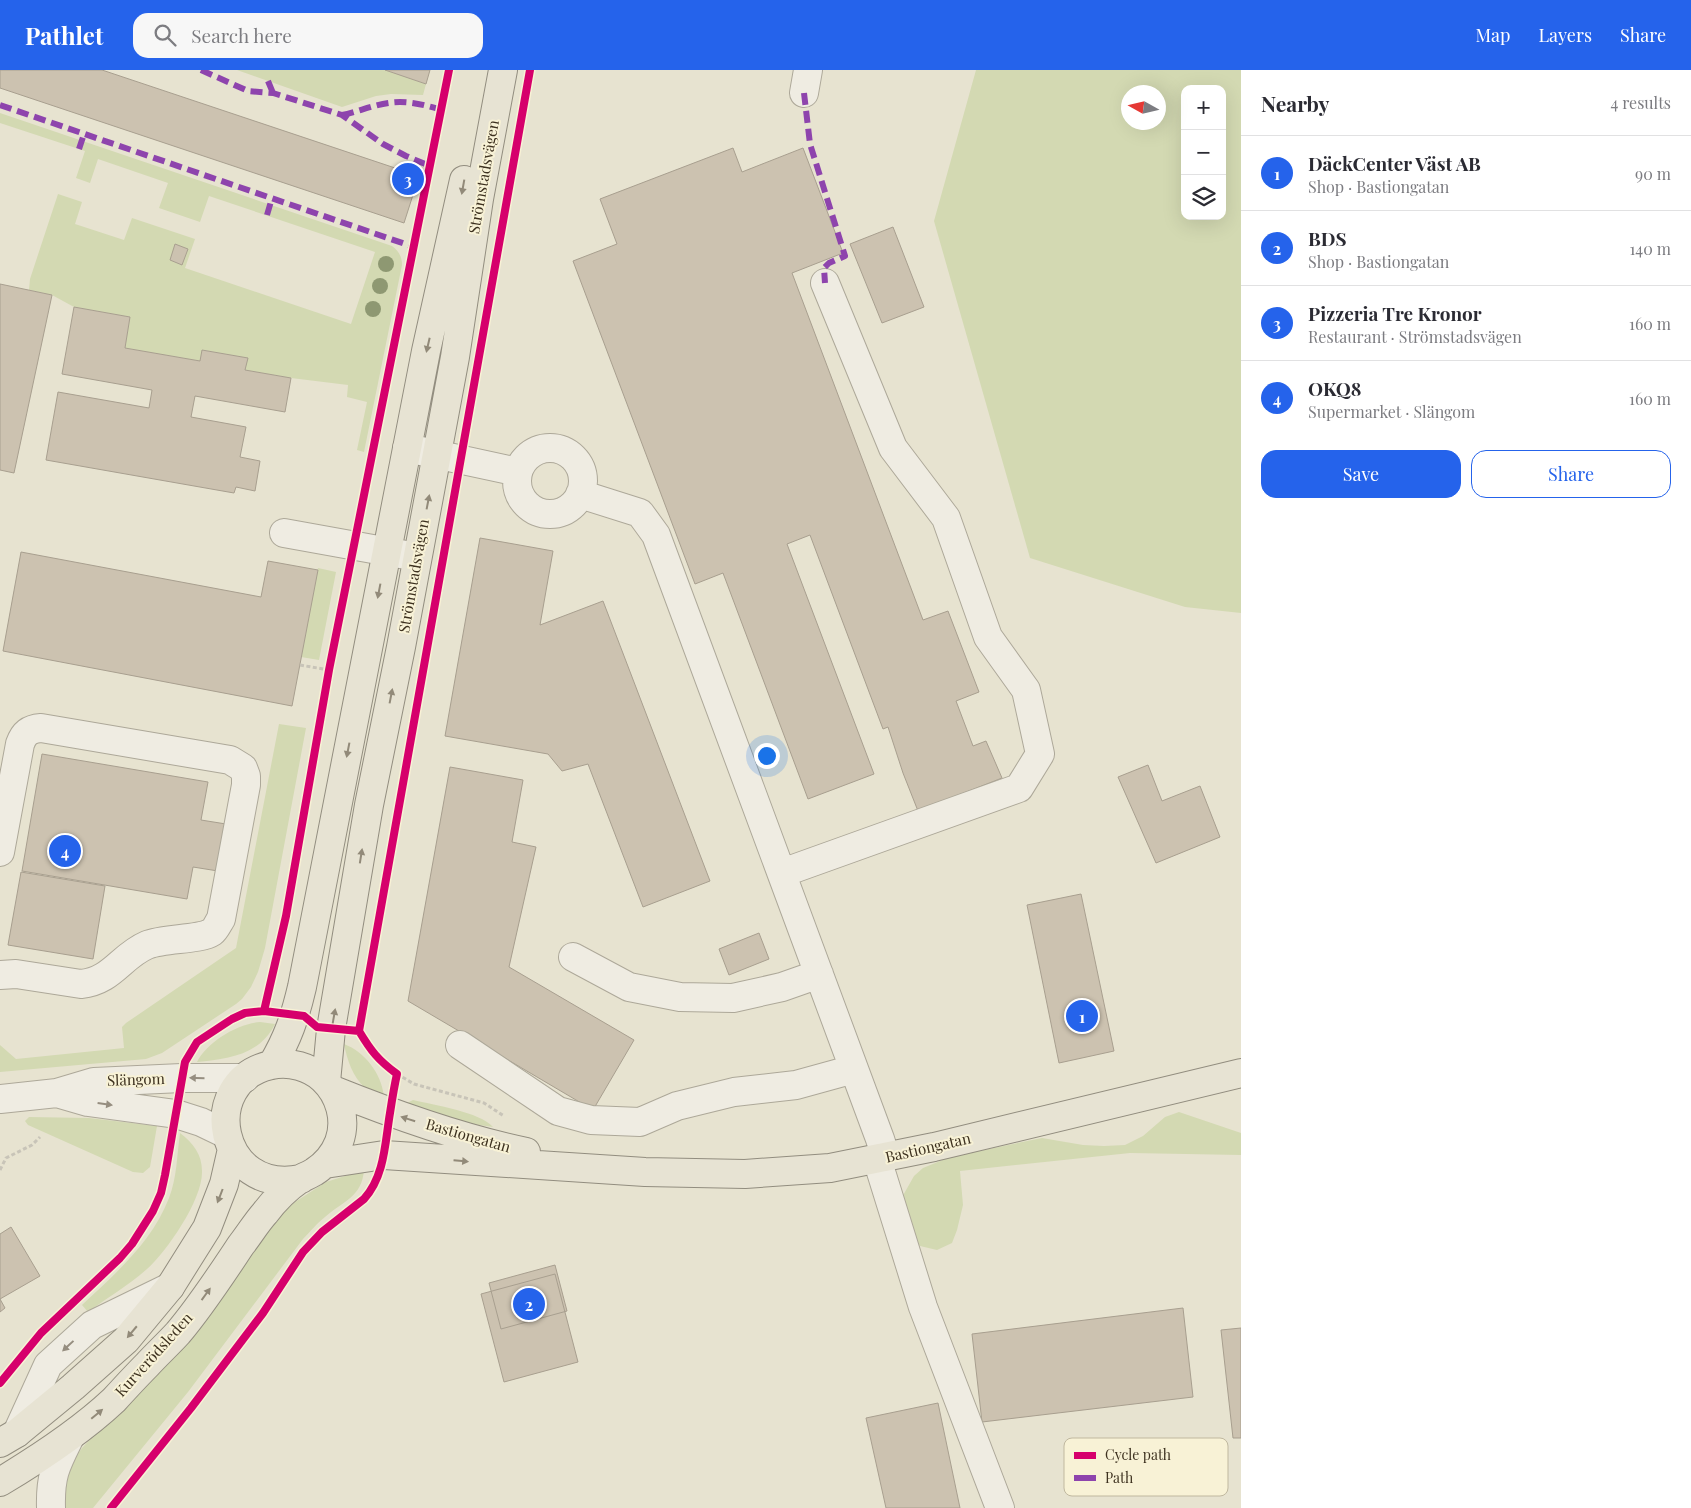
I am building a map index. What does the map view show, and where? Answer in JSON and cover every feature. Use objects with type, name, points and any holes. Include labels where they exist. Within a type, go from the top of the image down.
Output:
[{"type":"main road","name":"Strömstadsvägen","points":[[272,1065],[296,1015],[302,987],[426,351],[462,196],[484,70]]},
{"type":"main road","name":"Strömstadsvägen","points":[[329,1086],[331,1029],[369,805],[401,647],[455,357],[479,199],[503,70]]},
{"type":"main road","name":"Kurverödsleden","points":[[8,1438],[73,1388],[126,1340],[170,1287],[207,1228],[224,1184],[229,1142],[225,1118],[228,1103],[238,1085],[262,1068],[272,1065],[292,1064],[311,1070],[329,1086],[340,1106],[342,1124],[339,1141],[331,1157],[314,1173],[301,1178],[280,1181],[261,1176],[244,1166],[229,1142]]},
{"type":"main road","name":"Bastiongatan","points":[[325,1164],[384,1155],[482,1163],[645,1172],[745,1174],[830,1168],[882,1158],[1241,1073]]},
{"type":"main road","name":"Bastiongatan","points":[[329,1086],[390,1113],[492,1145],[608,1169]]},
{"type":"main road","name":"Kurverödsleden","points":[[0,1482],[70,1437],[113,1401],[178,1333],[264,1213],[301,1178]]},
{"type":"street","points":[[782,873],[1019,788],[1040,754],[1026,690],[988,636],[946,518],[893,448],[825,284]]},
{"type":"street","points":[[550,447],[561,449],[574,458],[582,472],[583,483],[580,494],[566,510],[555,514],[544,513],[534,510],[525,503],[518,488],[518,472],[526,458],[539,449],[550,447]]},
{"type":"street","points":[[407,448],[518,472]]},
{"type":"street","points":[[580,494],[640,513],[656,535],[880,1139],[882,1158],[923,1307],[1000,1508]]},
{"type":"street","points":[[284,533],[417,557]]},
{"type":"street","points":[[0,852],[20,744],[22,737],[33,728],[230,760],[243,768],[246,776],[246,785],[221,919],[213,932],[201,936],[160,941],[147,945],[135,951],[101,980],[91,983],[81,984],[16,974],[0,975]]},
{"type":"street","points":[[573,957],[629,987],[680,997],[733,998],[782,987],[819,974]]},
{"type":"street","points":[[460,1045],[558,1111],[591,1120],[640,1122],[677,1106],[734,1092],[796,1085],[854,1069]]},
{"type":"street","name":"Slängom","points":[[0,1099],[57,1093],[94,1082],[182,1078],[246,1078]]},
{"type":"street","name":"Slängom","points":[[57,1093],[88,1102],[176,1114],[201,1122],[229,1142]]},
{"type":"street","points":[[51,1508],[51,1482],[54,1470],[70,1437]]},
{"type":"path","points":[[300,664],[329,670]]},
{"type":"path","points":[[0,1170],[6,1158],[32,1145],[40,1137]]},
{"type":"green space","points":[[237,70],[385,70],[426,84],[423,95],[391,94],[376,96],[342,107]]},
{"type":"green space","points":[[976,70],[1241,70],[1241,613],[1185,607],[1030,558],[934,221]]},
{"type":"green space","points":[[0,113],[392,246],[400,254],[402,265],[364,452],[357,450],[367,402],[347,397],[348,385],[245,370],[247,358],[203,350],[200,361],[125,348],[130,317],[74,307],[52,295],[29,290],[30,279],[58,194],[82,202],[75,224],[124,240],[132,218],[195,239],[185,268],[351,324],[375,252],[209,196],[200,222],[159,208],[168,183],[98,159],[90,183],[76,178],[85,151],[0,123]]},
{"type":"green space","points":[[318,568],[336,572],[319,660],[301,657]]},
{"type":"green space","points":[[279,724],[306,728],[265,948],[258,972],[251,987],[242,999],[162,1053],[146,1059],[0,1072],[0,1045],[16,1059],[124,1048],[122,1027],[126,1023],[236,948]]},
{"type":"green space","points":[[260,1022],[275,1024],[261,1043],[252,1049],[231,1057],[197,1062],[215,1041],[224,1035],[242,1026]]},
{"type":"green space","points":[[344,1044],[359,1052],[371,1064],[379,1079],[384,1096],[367,1089],[357,1079],[351,1068]]},
{"type":"green space","points":[[413,1100],[468,1113],[493,1127],[465,1123],[406,1106],[407,1103]]},
{"type":"green space","points":[[1179,1112],[1241,1133],[1241,1155],[1130,1153],[960,1171],[963,1205],[952,1243],[937,1250],[920,1246],[913,1237],[901,1199],[914,1176],[923,1168],[950,1157],[1042,1138],[1083,1145],[1125,1145],[1143,1136],[1165,1117]]},
{"type":"green space","points":[[29,1117],[89,1118],[157,1126],[150,1167],[143,1173],[133,1172],[28,1125],[25,1121]]},
{"type":"green space","points":[[180,1133],[196,1149],[202,1165],[201,1183],[190,1210],[164,1250],[147,1269],[88,1312],[82,1305],[132,1256],[162,1214],[174,1182]]},
{"type":"green space","points":[[364,1170],[356,1193],[322,1219],[303,1239],[188,1392],[93,1508],[60,1508],[60,1497],[70,1465],[82,1448],[184,1338],[253,1247],[281,1214],[295,1202],[326,1182]]},
{"type":"building","points":[[0,70],[102,70],[419,176],[404,223],[0,88]]},
{"type":"building","points":[[385,70],[430,70],[426,84]]},
{"type":"building","points":[[733,148],[742,172],[803,148],[843,253],[792,273],[923,620],[948,611],[979,692],[956,701],[973,746],[986,741],[1002,778],[918,811],[888,727],[883,729],[810,535],[787,544],[874,774],[808,799],[723,573],[695,584],[573,261],[617,244],[600,199]]},
{"type":"building","points":[[893,227],[924,307],[882,323],[850,244]]},
{"type":"building","points":[[175,244],[188,249],[182,265],[170,260]]},
{"type":"building","points":[[0,284],[52,295],[14,473],[0,470]]},
{"type":"building","points":[[74,307],[130,317],[125,348],[200,361],[202,350],[248,358],[245,370],[291,378],[285,412],[195,396],[191,417],[246,427],[240,457],[260,461],[255,491],[236,487],[234,493],[46,460],[58,392],[149,408],[152,390],[62,374]]},
{"type":"building","points":[[480,538],[553,551],[540,625],[603,601],[710,881],[643,907],[588,764],[562,771],[548,754],[445,736]]},
{"type":"building","points":[[21,552],[261,597],[268,561],[318,570],[292,706],[3,651]]},
{"type":"building","points":[[42,754],[208,782],[201,820],[226,824],[218,871],[193,867],[187,899],[22,871]]},
{"type":"building","points":[[1148,765],[1162,801],[1200,786],[1220,837],[1156,863],[1118,777]]},
{"type":"building","points":[[450,767],[523,780],[512,842],[536,847],[509,967],[634,1040],[593,1110],[408,1001]]},
{"type":"building","points":[[21,872],[105,886],[93,959],[8,945]]},
{"type":"building","points":[[1081,894],[1114,1051],[1059,1063],[1027,905]]},
{"type":"building","points":[[759,933],[769,959],[729,975],[719,949]]},
{"type":"building","points":[[11,1227],[40,1276],[0,1299],[0,1234]]},
{"type":"building","points":[[555,1265],[567,1311],[501,1329],[489,1283]]},
{"type":"building","points":[[555,1274],[578,1362],[504,1382],[481,1294]]},
{"type":"building","points":[[0,1299],[5,1308],[0,1312]]},
{"type":"building","points":[[1183,1308],[1193,1397],[982,1422],[972,1334]]},
{"type":"building","points":[[1241,1328],[1241,1438],[1233,1438],[1221,1330]]},
{"type":"building","points":[[938,1403],[960,1508],[886,1508],[866,1418]]},
{"type":"marked path","points":[[201,70],[248,91],[273,93],[342,115],[383,144],[430,166]]},
{"type":"marked path","points":[[268,81],[273,93]]},
{"type":"marked path","points":[[804,93],[810,144],[845,256],[829,263],[824,268],[825,283]]},
{"type":"marked path","points":[[342,115],[393,102],[416,103],[442,110]]},
{"type":"marked path","points":[[0,105],[414,247]]},
{"type":"marked path","points":[[79,149],[84,134]]},
{"type":"marked path","points":[[267,215],[272,198]]},
{"type":"cycle path","points":[[264,1011],[286,916],[329,670],[449,70]]},
{"type":"cycle path","points":[[111,1508],[191,1408],[263,1313],[303,1252],[322,1232],[364,1199],[371,1190],[380,1169],[397,1074],[375,1055],[359,1031],[530,70]]},
{"type":"cycle path","points":[[0,1383],[41,1333],[120,1258],[132,1244],[153,1211],[161,1193],[165,1175],[185,1062],[197,1042],[232,1019],[245,1013],[264,1011],[304,1016],[317,1027],[359,1031]]},
{"type":"place","name":"Pizzeria Tre Kronor","points":[[408,179]]},
{"type":"place","name":"OKQ8","points":[[65,851]]},
{"type":"place","name":"DäckCenter Väst AB","points":[[1082,1016]]},
{"type":"place","name":"BDS","points":[[529,1304]]}]
